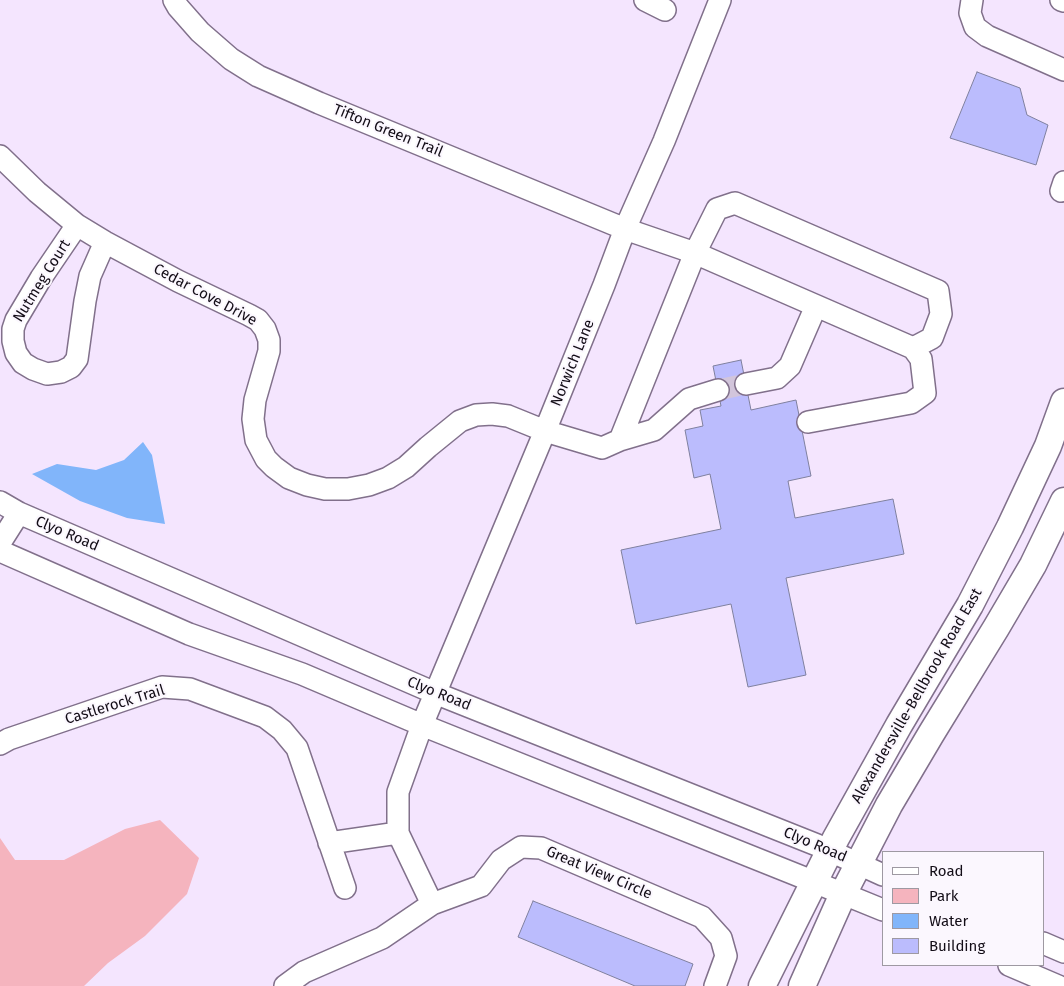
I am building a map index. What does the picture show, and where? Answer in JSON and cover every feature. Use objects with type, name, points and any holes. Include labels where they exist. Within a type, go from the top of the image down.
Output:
[{"type":"main road","name":"Alexandersville-Bellbrook Road East","points":[[762,986],[813,881],[899,725],[970,605],[1010,527],[1048,446],[1064,402]]},
{"type":"main road","name":"Alexandersville-Bellbrook Road East","points":[[802,986],[844,894],[889,805],[1033,565],[1064,501]]},
{"type":"street","name":"Tifton Green Trail","points":[[174,0],[200,32],[232,59],[258,76],[319,103],[625,228],[696,253],[913,348]]},
{"type":"street","points":[[645,0],[665,10]]},
{"type":"street","name":"Norwich Lane","points":[[422,725],[545,431],[625,228],[664,141],[720,0]]},
{"type":"street","points":[[972,0],[970,13],[975,27],[987,36],[1064,70]]},
{"type":"street","name":"Cedar Cove Drive","points":[[0,156],[37,192],[77,225],[105,242],[258,320],[270,340],[252,419],[256,440],[266,459],[274,467],[289,478],[307,485],[325,489],[348,489],[369,486],[388,478],[406,467],[460,421],[476,415],[508,416],[545,431],[602,448],[620,440],[654,430],[689,399],[718,390]]},
{"type":"street","points":[[620,440],[696,253],[717,209],[735,203],[938,291],[941,314],[932,338],[913,348],[921,358],[925,393],[911,403],[808,422]]},
{"type":"street","name":"Nutmeg Court","points":[[77,225],[41,278],[16,320],[13,329],[16,353],[33,369],[47,374],[61,372],[71,367],[77,359],[84,301],[90,276],[105,242]]},
{"type":"street","points":[[746,384],[777,378],[790,366],[816,306]]},
{"type":"street","name":"Clyo Road","points":[[0,502],[19,513],[435,693],[817,845],[882,874]]},
{"type":"street","points":[[0,543],[19,513]]},
{"type":"street","points":[[0,550],[189,634],[302,674],[422,725],[882,910]]},
{"type":"street","name":"Castlerock Trail","points":[[3,740],[162,687],[190,688],[265,717],[282,730],[297,748],[345,888]]},
{"type":"street","points":[[422,725],[398,792],[398,833],[432,904]]},
{"type":"street","points":[[330,843],[398,833]]},
{"type":"street","name":"Great View Circle","points":[[285,986],[304,972],[382,938],[432,904],[481,886],[501,860],[521,847],[541,848],[702,917],[721,938],[726,956],[714,986]]},
{"type":"street","points":[[1044,943],[1064,952]]},
{"type":"street","points":[[1011,966],[1058,986]]},
{"type":"green space","points":[[160,820],[199,858],[187,894],[145,936],[108,963],[84,986],[0,986],[0,838],[15,860],[64,860],[125,829]]},
{"type":"water","points":[[143,442],[152,455],[165,524],[127,518],[80,501],[32,474],[57,464],[96,470],[124,460]]},
{"type":"building","points":[[977,72],[1020,88],[1027,115],[1048,125],[1036,165],[950,138]]},
{"type":"building","points":[[741,360],[751,410],[796,400],[811,476],[788,481],[795,518],[893,499],[904,554],[786,578],[806,675],[748,687],[731,604],[636,624],[621,550],[721,529],[710,474],[694,478],[685,430],[703,426],[700,410],[721,406],[713,366]]},
{"type":"building","points":[[533,901],[693,964],[685,986],[635,986],[518,937]]},
{"type":"tunnel","points":[[718,390],[746,384]]}]
